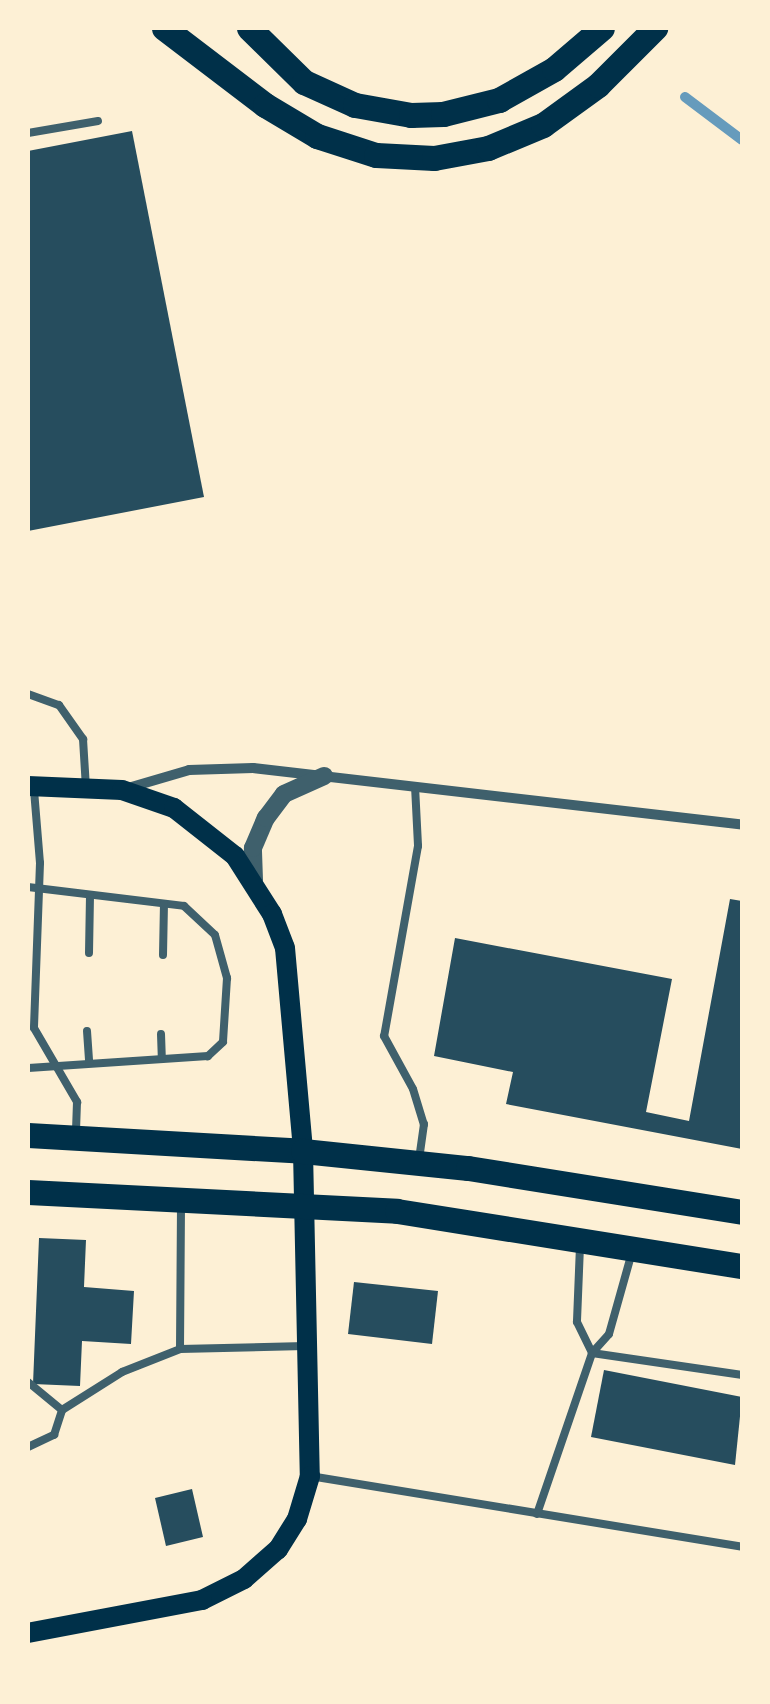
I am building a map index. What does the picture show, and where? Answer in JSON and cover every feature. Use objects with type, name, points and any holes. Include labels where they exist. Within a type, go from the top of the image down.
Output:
[{"type":"highway","points":[[164,28],[265,105],[317,136],[376,155],[434,158],[488,148],[543,125],[598,86],[655,28]]},
{"type":"highway","points":[[249,28],[304,82],[355,105],[411,115],[442,114],[499,100],[554,69],[602,28]]},
{"type":"highway","points":[[28,1136],[303,1151],[418,1163],[586,1184],[742,1212]]},
{"type":"highway","points":[[28,1192],[182,1202],[302,1203],[580,1237],[742,1266]]},
{"type":"main road","points":[[28,1633],[202,1600],[244,1579],[278,1549],[297,1519],[310,1476],[303,1151],[285,948],[254,880],[210,832],[174,808],[122,790],[31,786]]},
{"type":"street","points":[[122,790],[189,770],[253,768],[742,825]]},
{"type":"street","points":[[254,880],[252,848],[266,818],[284,794],[324,776]]},
{"type":"lane","points":[[28,133],[98,121]]},
{"type":"lane","points":[[28,694],[59,705],[84,739],[86,788]]},
{"type":"lane","points":[[31,786],[38,888],[34,1028],[77,1102],[76,1137]]},
{"type":"lane","points":[[415,786],[418,846],[384,1036],[413,1089],[424,1124],[418,1163]]},
{"type":"lane","points":[[28,887],[184,906],[215,935],[226,978],[224,1042],[208,1056],[28,1068]]},
{"type":"lane","points":[[90,895],[90,953]]},
{"type":"lane","points":[[163,955],[164,904]]},
{"type":"lane","points":[[87,1031],[89,1063]]},
{"type":"lane","points":[[161,1034],[162,1058]]},
{"type":"lane","points":[[180,1349],[182,1202]]},
{"type":"lane","points":[[580,1237],[577,1322],[592,1353]]},
{"type":"lane","points":[[537,1514],[592,1353],[610,1334],[634,1246]]},
{"type":"lane","points":[[28,1447],[54,1434],[62,1410],[122,1372],[180,1349],[305,1346]]},
{"type":"lane","points":[[592,1353],[742,1376]]},
{"type":"lane","points":[[28,1382],[62,1410]]},
{"type":"lane","points":[[310,1476],[742,1547]]},
{"type":"building","points":[[132,131],[204,497],[28,531],[28,151]]},
{"type":"building","points":[[730,899],[742,901],[742,1149],[506,1104],[513,1072],[434,1056],[455,938],[672,979],[646,1112],[689,1121]]},
{"type":"building","points":[[39,1238],[86,1240],[84,1287],[134,1291],[131,1344],[82,1341],[80,1386],[33,1384]]},
{"type":"building","points":[[354,1282],[438,1291],[432,1344],[348,1334]]},
{"type":"building","points":[[604,1370],[742,1397],[735,1465],[591,1437]]},
{"type":"building","points":[[192,1489],[203,1537],[166,1546],[155,1498]]},
{"type":"waterway","points":[[685,97],[742,140]]}]
